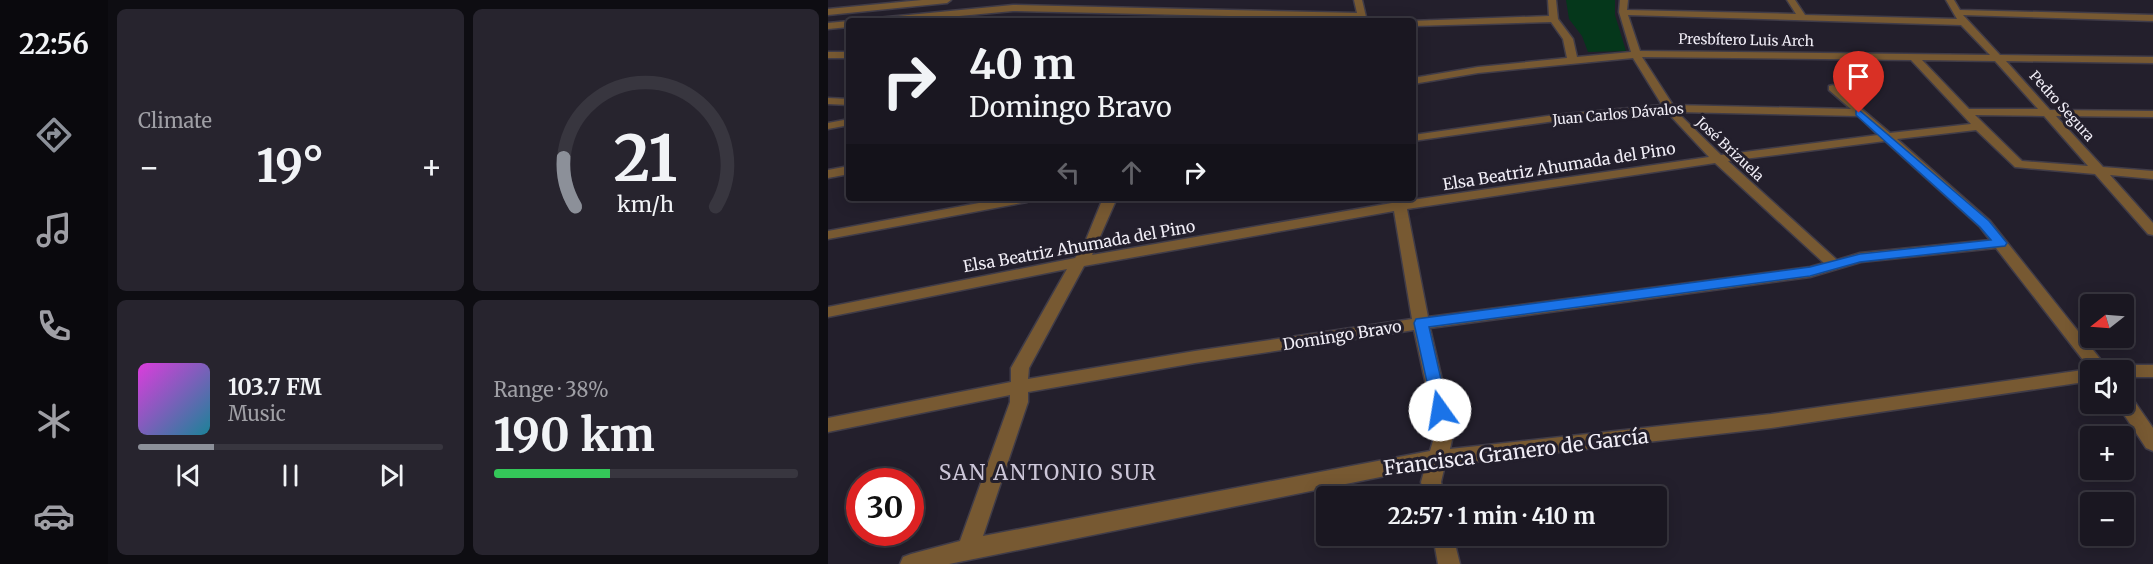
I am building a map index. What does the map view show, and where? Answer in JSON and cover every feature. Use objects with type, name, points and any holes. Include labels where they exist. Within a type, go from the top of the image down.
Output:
[{"type":"street","points":[[828,12],[947,0]]},
{"type":"street","points":[[984,10],[994,0]]},
{"type":"street","points":[[1062,10],[1078,0]]},
{"type":"street","points":[[1134,18],[1156,0]]},
{"type":"street","points":[[1358,0],[1362,18]]},
{"type":"street","points":[[1552,0],[1554,19],[1568,39],[1572,59]]},
{"type":"street","points":[[1791,0],[1802,17]]},
{"type":"street","name":"Pedro Segura","points":[[1950,0],[1963,22],[2101,171],[2153,231]]},
{"type":"street","points":[[1237,18],[1252,1]]},
{"type":"street","points":[[1623,6],[1802,17],[1963,22]]},
{"type":"street","name":"José Brizuela","points":[[1623,6],[1636,54],[1668,108],[1717,158],[1834,265]]},
{"type":"street","points":[[1028,18],[1041,9]]},
{"type":"street","points":[[906,18],[984,10],[1041,9],[1241,13],[1342,18]]},
{"type":"street","points":[[1956,12],[2153,18]]},
{"type":"street","points":[[1416,23],[1554,19]]},
{"type":"street","points":[[828,26],[846,24]]},
{"type":"street","name":"Presbítero Luis Arch","points":[[1416,80],[1478,70],[1636,54],[2153,60]]},
{"type":"street","points":[[828,55],[846,55]]},
{"type":"street","points":[[1915,58],[1965,112],[2019,164],[2153,175]]},
{"type":"street","points":[[1833,88],[1985,224],[2093,360]]},
{"type":"street","points":[[828,101],[846,102]]},
{"type":"street","name":"Juan Carlos Dávalos","points":[[1416,138],[1555,118],[1668,108],[1859,113]]},
{"type":"street","points":[[1965,112],[2153,114]]},
{"type":"street","points":[[828,126],[846,123]]},
{"type":"street","name":"Elsa Beatriz Ahumada del Pino","points":[[1416,200],[1717,158],[1979,126]]},
{"type":"street","points":[[828,174],[846,171]]},
{"type":"street","points":[[828,235],[1011,201]]},
{"type":"street","points":[[968,549],[1019,402],[1020,368],[1070,276],[1090,247],[1109,201]]},
{"type":"street","points":[[1399,202],[1421,323],[1445,431],[1432,486]]},
{"type":"street","name":"Elsa Beatriz Ahumada del Pino","points":[[828,312],[1081,260],[1399,202]]},
{"type":"street","name":"Domingo Bravo","points":[[828,425],[1018,386],[1421,323],[1810,272],[1860,258],[2000,243]]},
{"type":"street","points":[[2134,371],[2153,371]]},
{"type":"street","name":"Francisca Granero de García","points":[[911,564],[968,549],[1437,458],[1771,421],[2080,377]]},
{"type":"street","points":[[2133,414],[2153,443]]},
{"type":"street","points":[[1445,546],[1449,564]]},
{"type":"green space","points":[[1566,0],[1615,0],[1615,15],[1626,51],[1588,52],[1582,36],[1569,19]]},
{"type":"district","name":"SAN ANTONIO SUR","points":[[1048,473]]},
{"type":"route","points":[[1440,410],[1421,323],[1810,272],[1860,258],[2000,243],[1985,224],[1859,113]]}]
